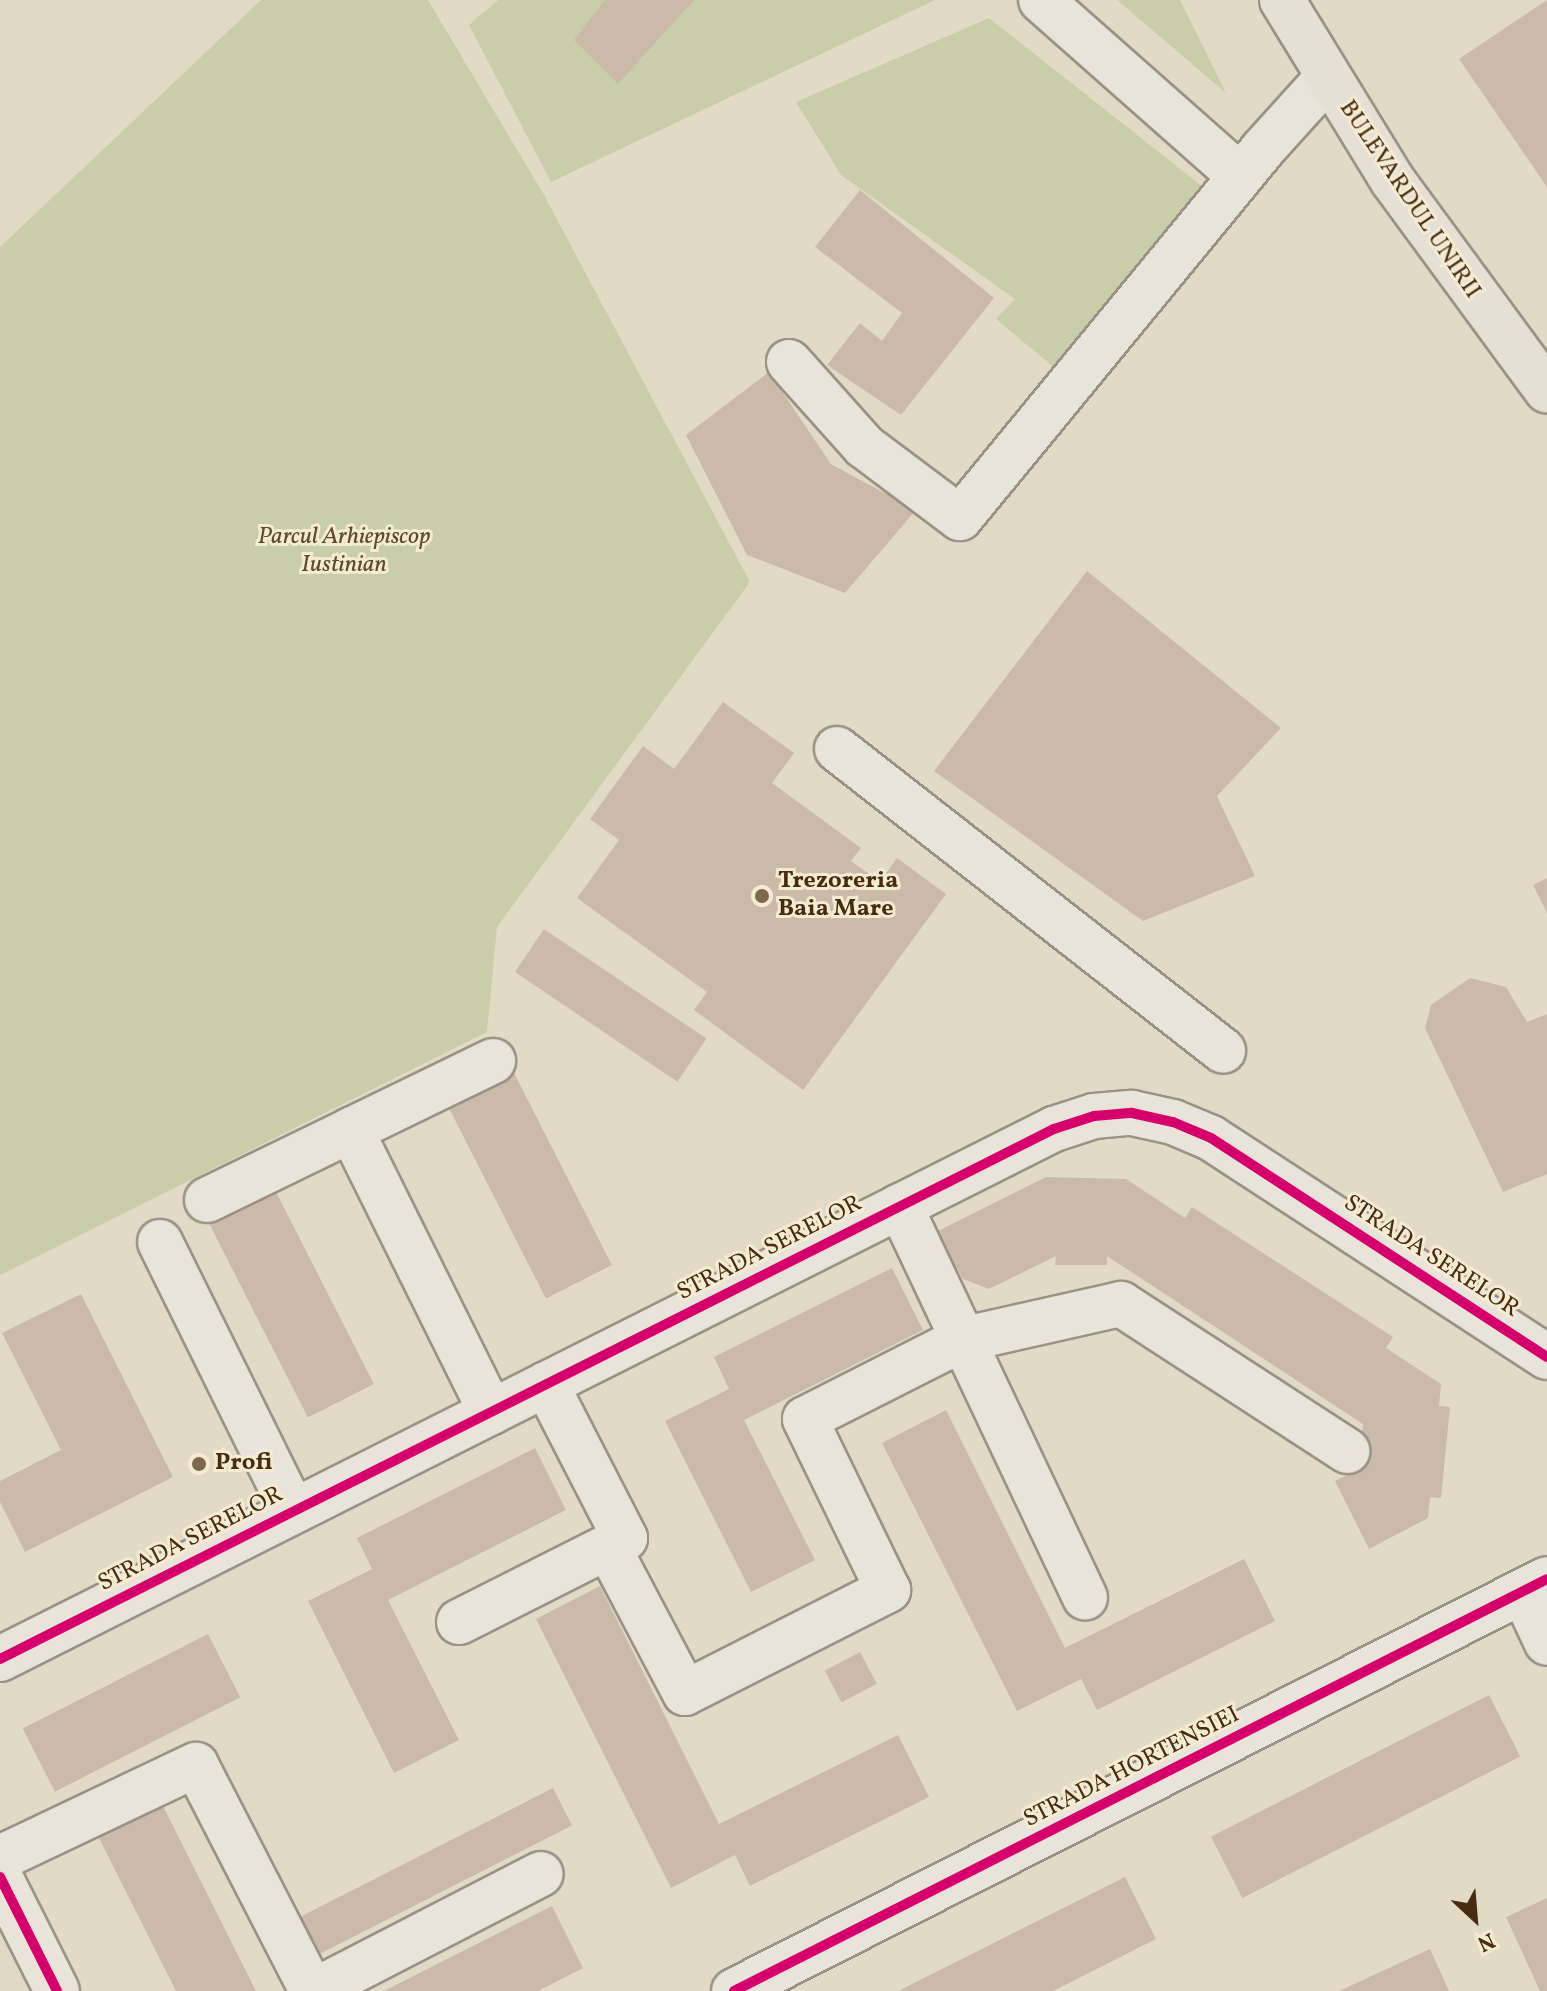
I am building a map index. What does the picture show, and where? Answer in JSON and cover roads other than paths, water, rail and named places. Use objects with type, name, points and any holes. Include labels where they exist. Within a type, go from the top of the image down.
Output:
[{"type":"main road","name":"BULEVARDUL UNIRII","points":[[1282,0],[1327,78],[1470,292],[1547,391]]},
{"type":"street","points":[[1041,0],[1240,176]]},
{"type":"street","points":[[789,362],[864,446],[960,518],[1240,176],[1327,78]]},
{"type":"street","points":[[837,749],[1223,1051]]},
{"type":"street","points":[[207,1200],[493,1061]]},
{"type":"street","name":"STRADA SERELOR","points":[[0,1659],[1054,1129],[1094,1116],[1132,1113],[1173,1122],[1211,1138],[1547,1357]]},
{"type":"street","points":[[351,1130],[491,1412]]},
{"type":"street","points":[[900,1206],[1085,1597]]},
{"type":"street","points":[[160,1242],[293,1511]]},
{"type":"street","points":[[608,1547],[685,1693],[888,1590],[805,1419],[961,1340],[1121,1304],[1347,1451]]},
{"type":"street","points":[[459,1622],[625,1538],[546,1384]]},
{"type":"street","points":[[1535,1585],[1547,1643]]},
{"type":"street","name":"STRADA HORTENSIEI","points":[[734,1991],[1535,1585]]},
{"type":"street","points":[[0,1858],[196,1765],[313,1991],[541,1874]]},
{"type":"street","points":[[0,1877],[57,1991]]},
{"type":"place","name":"Trezoreria Baia Mare","points":[[762,896]]},
{"type":"place","name":"Profi","points":[[199,1464]]},
{"type":"park label","name":"Parcul Arhiepiscop Iustinian","points":[[344,552]]}]
